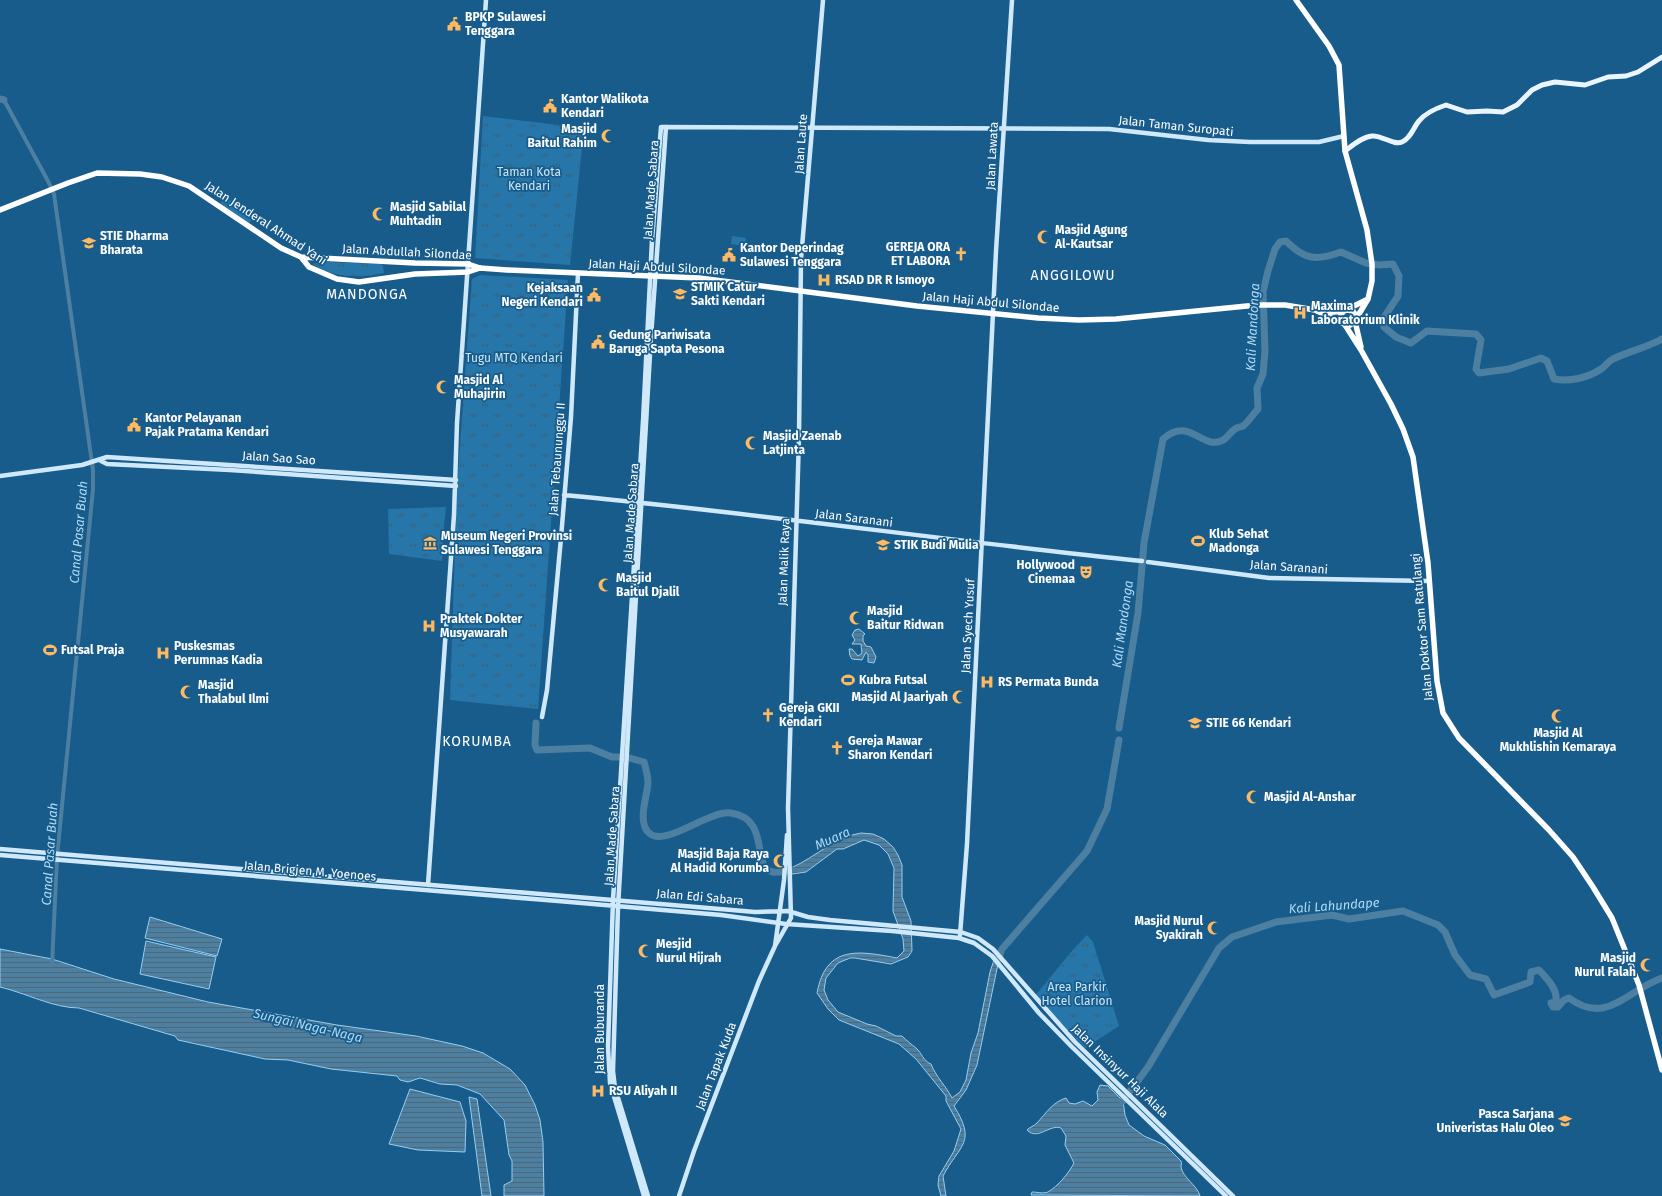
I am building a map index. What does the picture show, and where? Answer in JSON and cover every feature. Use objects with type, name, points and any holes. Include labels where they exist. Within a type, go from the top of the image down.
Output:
[{"type":"highway","points":[[1296,0],[1329,46],[1338,65],[1345,151],[1367,230],[1372,264],[1368,299],[1356,320],[1350,325],[1343,324],[1323,313]]},
{"type":"highway","name":"Jalan Jenderal Ahmad Yani","points":[[0,210],[97,173],[130,173],[162,177],[189,186],[281,248],[300,257],[309,267],[337,279],[359,282],[415,274],[468,272],[480,268]]},
{"type":"highway","name":"Jalan Abdullah Silondae","points":[[300,257],[415,263],[468,264],[480,268],[489,268]]},
{"type":"highway","points":[[309,267],[313,257]]},
{"type":"highway","name":"Jalan Haji Abdul Silondae","points":[[489,268],[699,278],[917,306],[994,314],[1079,320],[1108,320],[1182,314],[1259,305],[1304,307],[1323,313]]},
{"type":"highway","points":[[1343,324],[1340,316],[1346,310],[1368,299]]},
{"type":"highway","points":[[1323,313],[1346,310],[1355,314],[1356,320]]},
{"type":"highway","name":"Jalan Doktor Sam Ratulangi","points":[[1356,320],[1361,350]]},
{"type":"highway","name":"Jalan Doktor Sam Ratulangi","points":[[1343,324],[1361,350],[1392,407],[1412,451],[1425,536],[1439,698],[1446,719],[1459,738],[1549,830],[1581,868],[1612,918],[1641,992],[1662,1070]]},
{"type":"main road","points":[[1345,151],[1357,142],[1372,136],[1400,143],[1408,138],[1424,116],[1446,106],[1467,112],[1503,112],[1517,105],[1532,90],[1542,85],[1555,82],[1585,85],[1608,76],[1626,76],[1638,72],[1662,57]]},
{"type":"street","points":[[428,885],[456,483],[457,423],[486,0]]},
{"type":"street","name":"Jalan Laute","points":[[800,290],[801,259],[823,0]]},
{"type":"street","name":"Jalan Lawata","points":[[994,314],[996,251],[1012,0]]},
{"type":"street","name":"Jalan Taman Suropati","points":[[663,127],[1109,129],[1250,142],[1323,142],[1344,136]]},
{"type":"street","name":"Jalan Made Sabara","points":[[615,906],[624,768],[623,755],[663,127]]},
{"type":"street","name":"Jalan Tebaununggu II","points":[[542,717],[548,690],[571,411],[578,273]]},
{"type":"street","name":"Jalan Malik Raya","points":[[787,878],[800,359],[800,290]]},
{"type":"street","name":"Jalan Syech Yusuf","points":[[959,938],[961,932],[967,844],[994,314]]},
{"type":"street","name":"Jalan Sao Sao","points":[[0,476],[101,461],[108,464],[456,483]]},
{"type":"street","name":"Jalan Saranani","points":[[564,495],[640,501],[982,544],[1142,561]]},
{"type":"street","name":"Jalan Saranani","points":[[1148,562],[1269,578],[1428,581]]},
{"type":"street","name":"Jalan Made Sabara","points":[[624,768],[628,749],[632,620]]},
{"type":"street","name":"Jalan Brigjen M. Yoenoes","points":[[0,849],[616,900]]},
{"type":"street","name":"Jalan Brigjen M. Yoenoes","points":[[0,855],[615,906]]},
{"type":"street","points":[[326,876],[326,882]]},
{"type":"street","points":[[777,922],[781,911],[787,878]]},
{"type":"street","points":[[787,878],[791,911],[791,920],[789,924]]},
{"type":"street","name":"Jalan Edi Sabara","points":[[616,900],[732,910],[791,911]]},
{"type":"street","name":"Jalan Edi Sabara","points":[[615,906],[721,915],[789,924]]},
{"type":"street","name":"Jalan Buburanda","points":[[615,906],[609,1075],[620,1121],[644,1196]]},
{"type":"street","name":"Jalan Buburanda","points":[[615,906],[613,1080],[648,1196]]},
{"type":"street","points":[[775,911],[777,922]]},
{"type":"street","name":"Jalan Insinyur Haji Alala","points":[[791,911],[815,918],[959,938],[974,943],[1002,964],[1125,1095],[1226,1196]]},
{"type":"street","name":"Jalan Tapak Kuda","points":[[775,946],[777,922]]},
{"type":"street","name":"Jalan Insinyur Haji Alala","points":[[789,924],[891,928],[918,927],[961,932],[978,938],[994,950],[1002,964]]},
{"type":"street","name":"Jalan Tapak Kuda","points":[[679,1196],[694,1151],[759,981],[775,946],[789,924]]},
{"type":"street","name":"Jalan Insinyur Haji Alala","points":[[1132,1102],[1233,1196]]},
{"type":"green space","name":"Taman Kota Kendari","points":[[483,116],[584,128],[570,265],[475,258]]},
{"type":"green space","points":[[225,196],[253,217],[249,224],[220,204]]},
{"type":"green space","points":[[732,236],[746,238],[745,246],[731,244]]},
{"type":"green space","points":[[324,262],[381,264],[383,266],[384,273],[366,276],[347,276],[319,269],[312,264]]},
{"type":"green space","name":"Tugu MTQ Kendari","points":[[480,275],[568,280],[538,709],[450,700],[457,487],[472,279]]},
{"type":"green space","points":[[446,507],[442,561],[389,554],[388,509]]},
{"type":"green space","name":"Area Parkir Hotel Clarion","points":[[1087,935],[1093,942],[1119,1026],[1085,1048],[1035,996]]},
{"type":"water","points":[[859,629],[865,634],[863,636],[863,641],[866,646],[871,647],[876,657],[874,663],[868,662],[868,655],[866,652],[862,660],[852,659],[850,656],[849,649],[852,649],[858,656],[862,653],[861,644],[852,644],[855,640],[852,635],[855,630]]},
{"type":"water","name":"Muara","points":[[861,833],[873,834],[884,839],[893,847],[898,855],[902,865],[902,897],[911,921],[912,951],[908,957],[891,964],[855,958],[850,958],[838,963],[826,978],[824,990],[828,1000],[838,1012],[867,1024],[876,1026],[896,1036],[902,1036],[918,1050],[926,1061],[931,1064],[952,1098],[960,1092],[966,1080],[971,1053],[978,1033],[990,972],[994,960],[998,964],[977,1065],[966,1090],[954,1106],[961,1118],[965,1136],[964,1143],[943,1176],[946,1196],[941,1196],[938,1185],[939,1176],[954,1151],[961,1129],[946,1101],[946,1096],[916,1059],[899,1044],[839,1020],[828,1009],[817,993],[822,977],[828,966],[846,954],[858,953],[897,958],[904,951],[903,939],[893,911],[894,868],[888,854],[879,845],[864,840],[843,849],[837,849],[806,872],[792,874],[791,868],[842,839]]},
{"type":"water","points":[[150,917],[222,939],[217,956],[145,938]]},
{"type":"water","points":[[146,941],[216,957],[209,989],[140,974]]},
{"type":"water","name":"Sungai Naga-Naga","points":[[0,949],[52,959],[114,979],[208,1002],[337,1025],[416,1036],[462,1046],[483,1053],[510,1069],[525,1085],[535,1105],[540,1120],[543,1142],[544,1196],[504,1196],[504,1185],[512,1181],[512,1161],[509,1155],[504,1120],[480,1094],[457,1085],[440,1084],[420,1078],[408,1082],[400,1080],[397,1076],[331,1069],[288,1060],[265,1059],[178,1040],[175,1036],[79,1008],[59,1006],[49,1003],[0,987]]},
{"type":"water","points":[[1100,1085],[1108,1086],[1123,1101],[1125,1115],[1129,1125],[1144,1136],[1165,1145],[1181,1161],[1182,1171],[1196,1188],[1200,1196],[1031,1195],[1032,1192],[1048,1192],[1063,1179],[1074,1163],[1065,1145],[1066,1136],[1061,1128],[1052,1128],[1035,1134],[1027,1130],[1037,1123],[1053,1105],[1066,1098],[1069,1103],[1075,1104],[1083,1101],[1092,1106],[1098,1100],[1097,1092]]},
{"type":"water","points":[[410,1089],[460,1102],[466,1121],[465,1152],[418,1150],[389,1144]]},
{"type":"water","points":[[469,1097],[477,1099],[491,1196],[482,1196]]},
{"type":"waterway","name":"Canal Pasar Buah","points":[[0,99],[4,100]]},
{"type":"waterway","name":"Canal Pasar Buah","points":[[4,100],[54,194],[93,470],[93,489],[57,857],[52,965]]},
{"type":"waterway","name":"Kali Mandonga","points":[[1119,728],[1138,613],[1144,543],[1163,439],[1172,433],[1180,431],[1194,434],[1207,441],[1221,441],[1236,428],[1243,426],[1258,409],[1257,388],[1263,374],[1265,351],[1263,292],[1275,249],[1280,242],[1286,241],[1299,252],[1311,257],[1325,257],[1341,252],[1366,263],[1379,265],[1393,264],[1399,276],[1398,296],[1383,319],[1384,327],[1396,337],[1411,343],[1427,331],[1476,334],[1481,340],[1476,369],[1479,373],[1509,369],[1541,358],[1547,361],[1554,379],[1566,380],[1578,378],[1596,372],[1613,359],[1662,339]]},
{"type":"waterway","name":"Muara","points":[[536,723],[535,745],[537,750],[590,748],[612,757],[626,757],[644,762],[648,783],[643,816],[645,828],[649,833],[656,836],[665,836],[711,817],[731,813],[744,817],[752,824],[759,843],[762,862],[766,869],[773,872],[791,870]]},
{"type":"waterway","name":"Kali Mandonga","points":[[997,962],[1002,949],[1087,851],[1107,809],[1119,740]]},
{"type":"waterway","name":"Kali Lahundape","points":[[1123,1101],[1148,1067],[1219,948],[1232,937],[1276,922],[1332,915],[1349,919],[1403,911],[1438,925],[1445,932],[1455,955],[1470,975],[1486,979],[1494,995],[1530,982],[1531,972],[1539,970],[1554,989],[1556,1002],[1551,1003],[1553,1007],[1558,1007],[1564,1000],[1569,998],[1582,1006],[1595,1008],[1606,1007],[1617,1003],[1650,983],[1662,978]]},
{"type":"place","name":"BPKP Sulawesi Tenggara","points":[[454,24]]},
{"type":"place","name":"Kantor Walikota Kendari","points":[[550,106]]},
{"type":"place","name":"Masjid Baitul Rahim","points":[[608,136]]},
{"type":"place","name":"Masjid Sabilal Muhtadin","points":[[379,214]]},
{"type":"place","name":"Masjid Agung Al-Kautsar","points":[[1044,237]]},
{"type":"place","name":"STIE Dharma Bharata","points":[[89,243]]},
{"type":"place","name":"GEREJA ORA ET LABORA","points":[[961,254]]},
{"type":"place","name":"Kantor Deperindag Sulawesi Tenggara","points":[[729,255]]},
{"type":"place","name":"RSAD DR R Ismoyo","points":[[824,280]]},
{"type":"place","name":"STMIK Catur Sakti Kendari","points":[[680,294]]},
{"type":"place","name":"Kejaksaan Negeri Kendari","points":[[594,295]]},
{"type":"place","name":"Maxima Laboratorium Klinik","points":[[1300,313]]},
{"type":"place","name":"Gedung Pariwisata Baruga Sapta Pesona","points":[[598,342]]},
{"type":"place","name":"Masjid Al Muhajirin","points":[[443,387]]},
{"type":"place","name":"Kantor Pelayanan Pajak Pratama Kendari","points":[[134,425]]},
{"type":"place","name":"Masjid Zaenab Latjinta","points":[[752,443]]},
{"type":"place","name":"Klub Sehat Madonga","points":[[1198,541]]},
{"type":"place","name":"Museum Negeri Provinsi Sulawesi Tenggara","points":[[430,543]]},
{"type":"place","name":"STIK Budi Mulia","points":[[883,545]]},
{"type":"place","name":"Hollywood Cinemaa","points":[[1086,572]]},
{"type":"place","name":"Masjid Baitul Djalil","points":[[605,585]]},
{"type":"place","name":"Masjid Baitur Ridwan","points":[[856,618]]},
{"type":"place","name":"Praktek Dokter Musyawarah","points":[[429,626]]},
{"type":"place","name":"Futsal Praja","points":[[50,650]]},
{"type":"place","name":"Puskesmas Perumnas Kadia","points":[[163,653]]},
{"type":"place","name":"Kubra Futsal","points":[[848,680]]},
{"type":"place","name":"RS Permata Bunda","points":[[987,682]]},
{"type":"place","name":"Masjid Thalabul Ilmi","points":[[187,692]]},
{"type":"place","name":"Masjid Al Jaariyah","points":[[959,697]]},
{"type":"place","name":"Gereja GKII Kendari","points":[[768,715]]},
{"type":"place","name":"Masjid Al Mukhlishin Kemaraya","points":[[1558,716]]},
{"type":"place","name":"STIE 66 Kendari","points":[[1195,723]]},
{"type":"place","name":"Gereja Mawar Sharon Kendari","points":[[837,748]]},
{"type":"place","name":"Masjid Al-Anshar","points":[[1253,797]]},
{"type":"place","name":"Masjid Baja Raya Al Hadid Korumba","points":[[780,861]]},
{"type":"place","name":"Masjid Nurul Syakirah","points":[[1214,928]]},
{"type":"place","name":"Mesjid Nurul Hijrah","points":[[645,951]]},
{"type":"place","name":"Masjid Nurul Falah","points":[[1647,965]]},
{"type":"place","name":"RSU Aliyah II","points":[[598,1091]]},
{"type":"place","name":"Pasca Sarjana Univeristas Halu Oleo","points":[[1565,1121]]},
{"type":"district","name":"ANGGILOWU","points":[[1073,275]]},
{"type":"district","name":"MANDONGA","points":[[367,294]]},
{"type":"district","name":"KORUMBA","points":[[477,741]]}]
